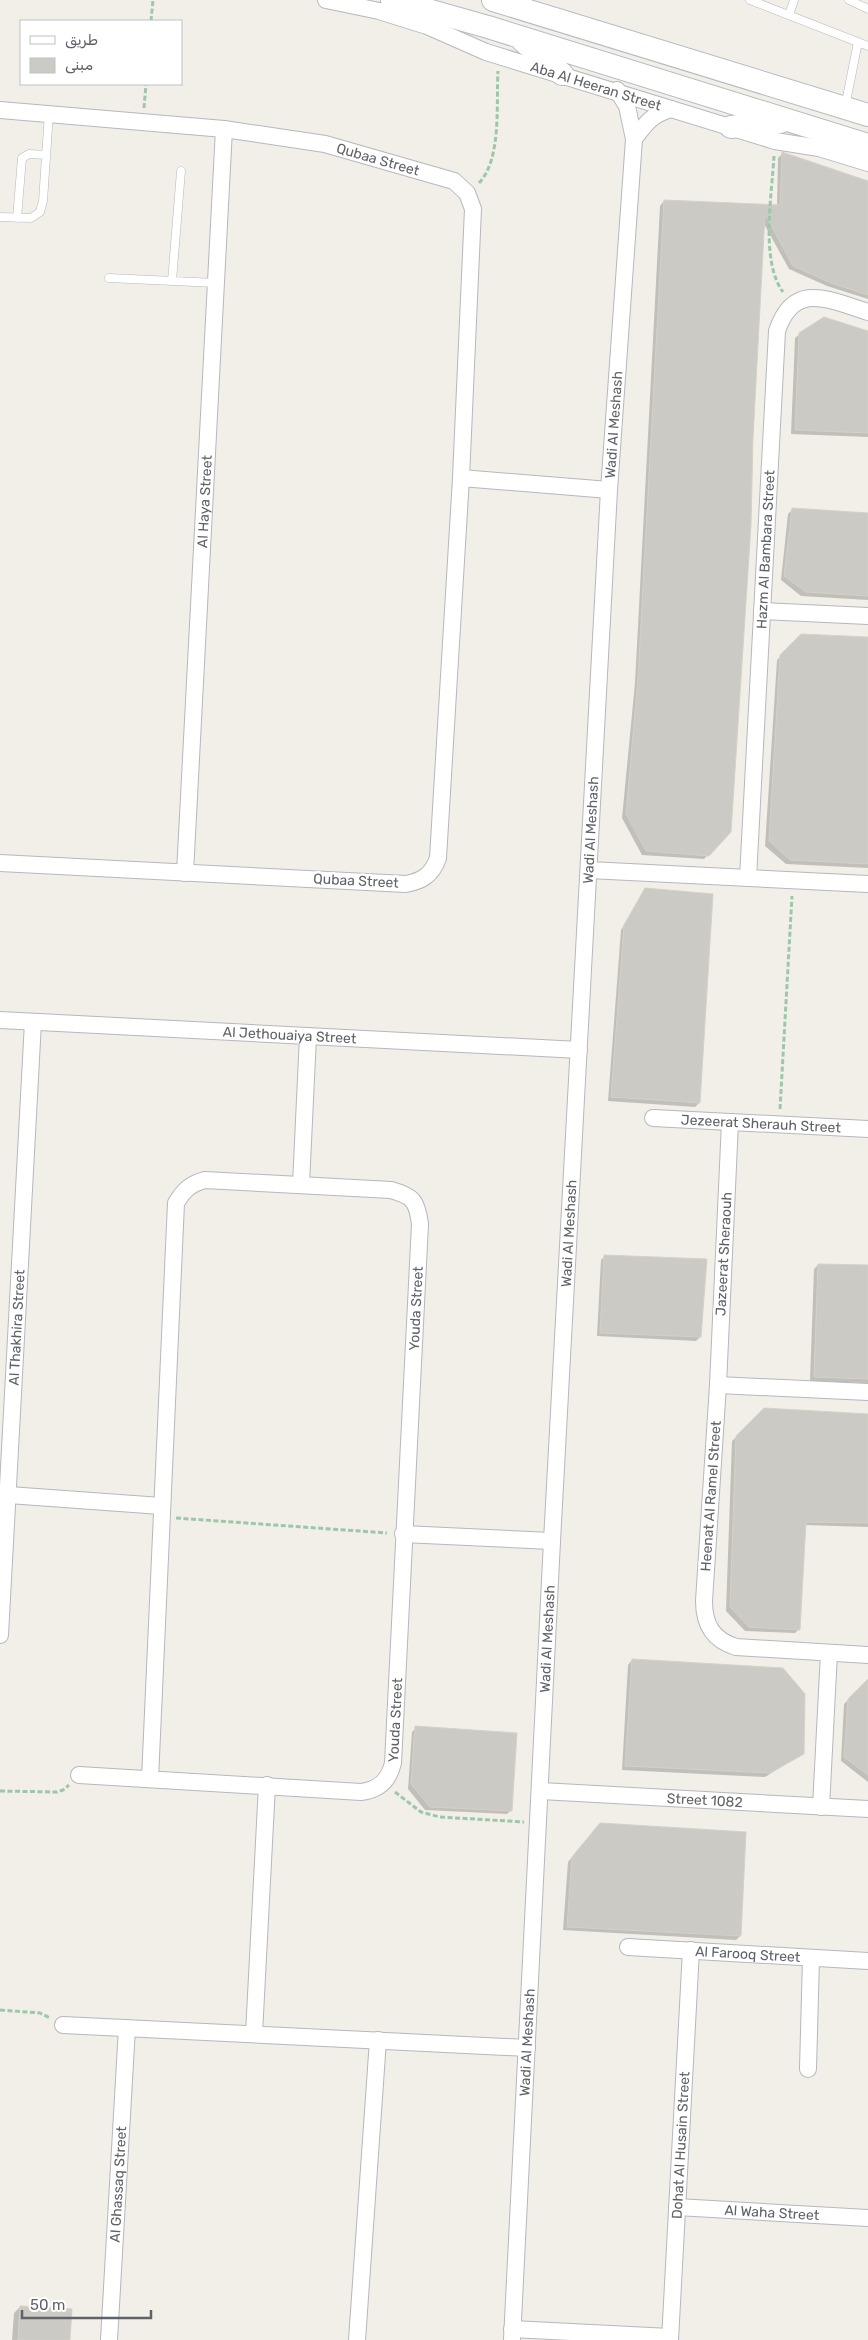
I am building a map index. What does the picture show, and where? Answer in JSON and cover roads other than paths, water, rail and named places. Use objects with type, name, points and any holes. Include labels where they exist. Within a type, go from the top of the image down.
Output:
[{"type":"street","name":"Aba Al Heeran Street","points":[[326,0],[379,11],[419,24],[486,52],[617,90],[671,109],[775,140],[819,148],[868,164]]},
{"type":"street","name":"Aba Al Heeran Street","points":[[392,0],[516,35],[868,145]]},
{"type":"street","points":[[493,0],[868,115]]},
{"type":"street","points":[[516,35],[562,74]]},
{"type":"street","name":"Wadi Al Meshash","points":[[617,90],[627,106],[634,139],[609,490],[552,1541],[512,2335],[670,2338]]},
{"type":"street","points":[[634,139],[647,120],[657,113],[671,109]]},
{"type":"street","name":"Qubaa Street","points":[[0,110],[224,129],[325,144],[454,181],[461,185],[467,193],[473,209],[462,478],[438,858],[435,868],[421,881],[406,884],[0,863]]},
{"type":"street","points":[[731,127],[789,120]]},
{"type":"street","name":"Al Haya Street","points":[[185,873],[224,129]]},
{"type":"street","name":"Hazm Al Bambara Street","points":[[748,878],[777,332],[783,315],[792,304],[802,299],[824,299],[868,312]]},
{"type":"street","points":[[462,478],[609,490]]},
{"type":"street","points":[[762,611],[868,616]]},
{"type":"street","points":[[589,870],[868,884]]},
{"type":"street","name":"Al Jethouaiya Street","points":[[0,1020],[579,1050]]},
{"type":"street","name":"Al Thakhira Street","points":[[0,1635],[33,1022]]},
{"type":"street","points":[[301,1184],[308,1036]]},
{"type":"street","name":"Jezeerat Sherauh Street","points":[[654,1118],[868,1130]]},
{"type":"street","name":"Jazeerat Sheraouh","points":[[718,1385],[730,1122]]},
{"type":"street","name":"Youda Street","points":[[150,1779],[176,1203],[184,1190],[192,1184],[205,1180],[391,1190],[405,1194],[413,1200],[418,1210],[420,1224],[393,1763],[390,1774],[384,1782],[378,1787],[361,1792],[267,1785]]},
{"type":"street","points":[[718,1385],[868,1392]]},
{"type":"street","name":"Heenat Al Ramel Street","points":[[718,1385],[704,1601],[706,1623],[718,1639],[736,1646],[868,1655]]},
{"type":"street","points":[[9,1495],[161,1511]]},
{"type":"street","points":[[403,1534],[552,1541]]},
{"type":"street","points":[[820,1807],[829,1653]]},
{"type":"street","points":[[79,1776],[267,1785],[254,2034]]},
{"type":"street","name":"Street 1082","points":[[540,1791],[868,1810]]},
{"type":"street","name":"Al Farooq Street","points":[[628,1947],[868,1961]]},
{"type":"street","name":"Dohat Al Husain Street","points":[[670,2338],[691,1950]]},
{"type":"street","points":[[808,2069],[811,1958]]},
{"type":"street","points":[[62,2025],[527,2048]]},
{"type":"street","name":"Al Ghassaq Street","points":[[109,2340],[127,2028]]},
{"type":"street","points":[[357,2340],[378,2040]]},
{"type":"street","name":"Al Waha Street","points":[[677,2207],[868,2218]]},
{"type":"lane","points":[[750,0],[868,46]]},
{"type":"lane","points":[[789,15],[794,0]]},
{"type":"lane","points":[[849,0],[868,9]]},
{"type":"lane","points":[[845,108],[858,42]]},
{"type":"lane","points":[[0,217],[31,218],[40,212],[43,201],[49,113]]},
{"type":"lane","points":[[17,218],[22,158],[30,154],[46,155]]},
{"type":"lane","points":[[172,281],[181,171]]},
{"type":"lane","points":[[109,278],[216,283]]}]
